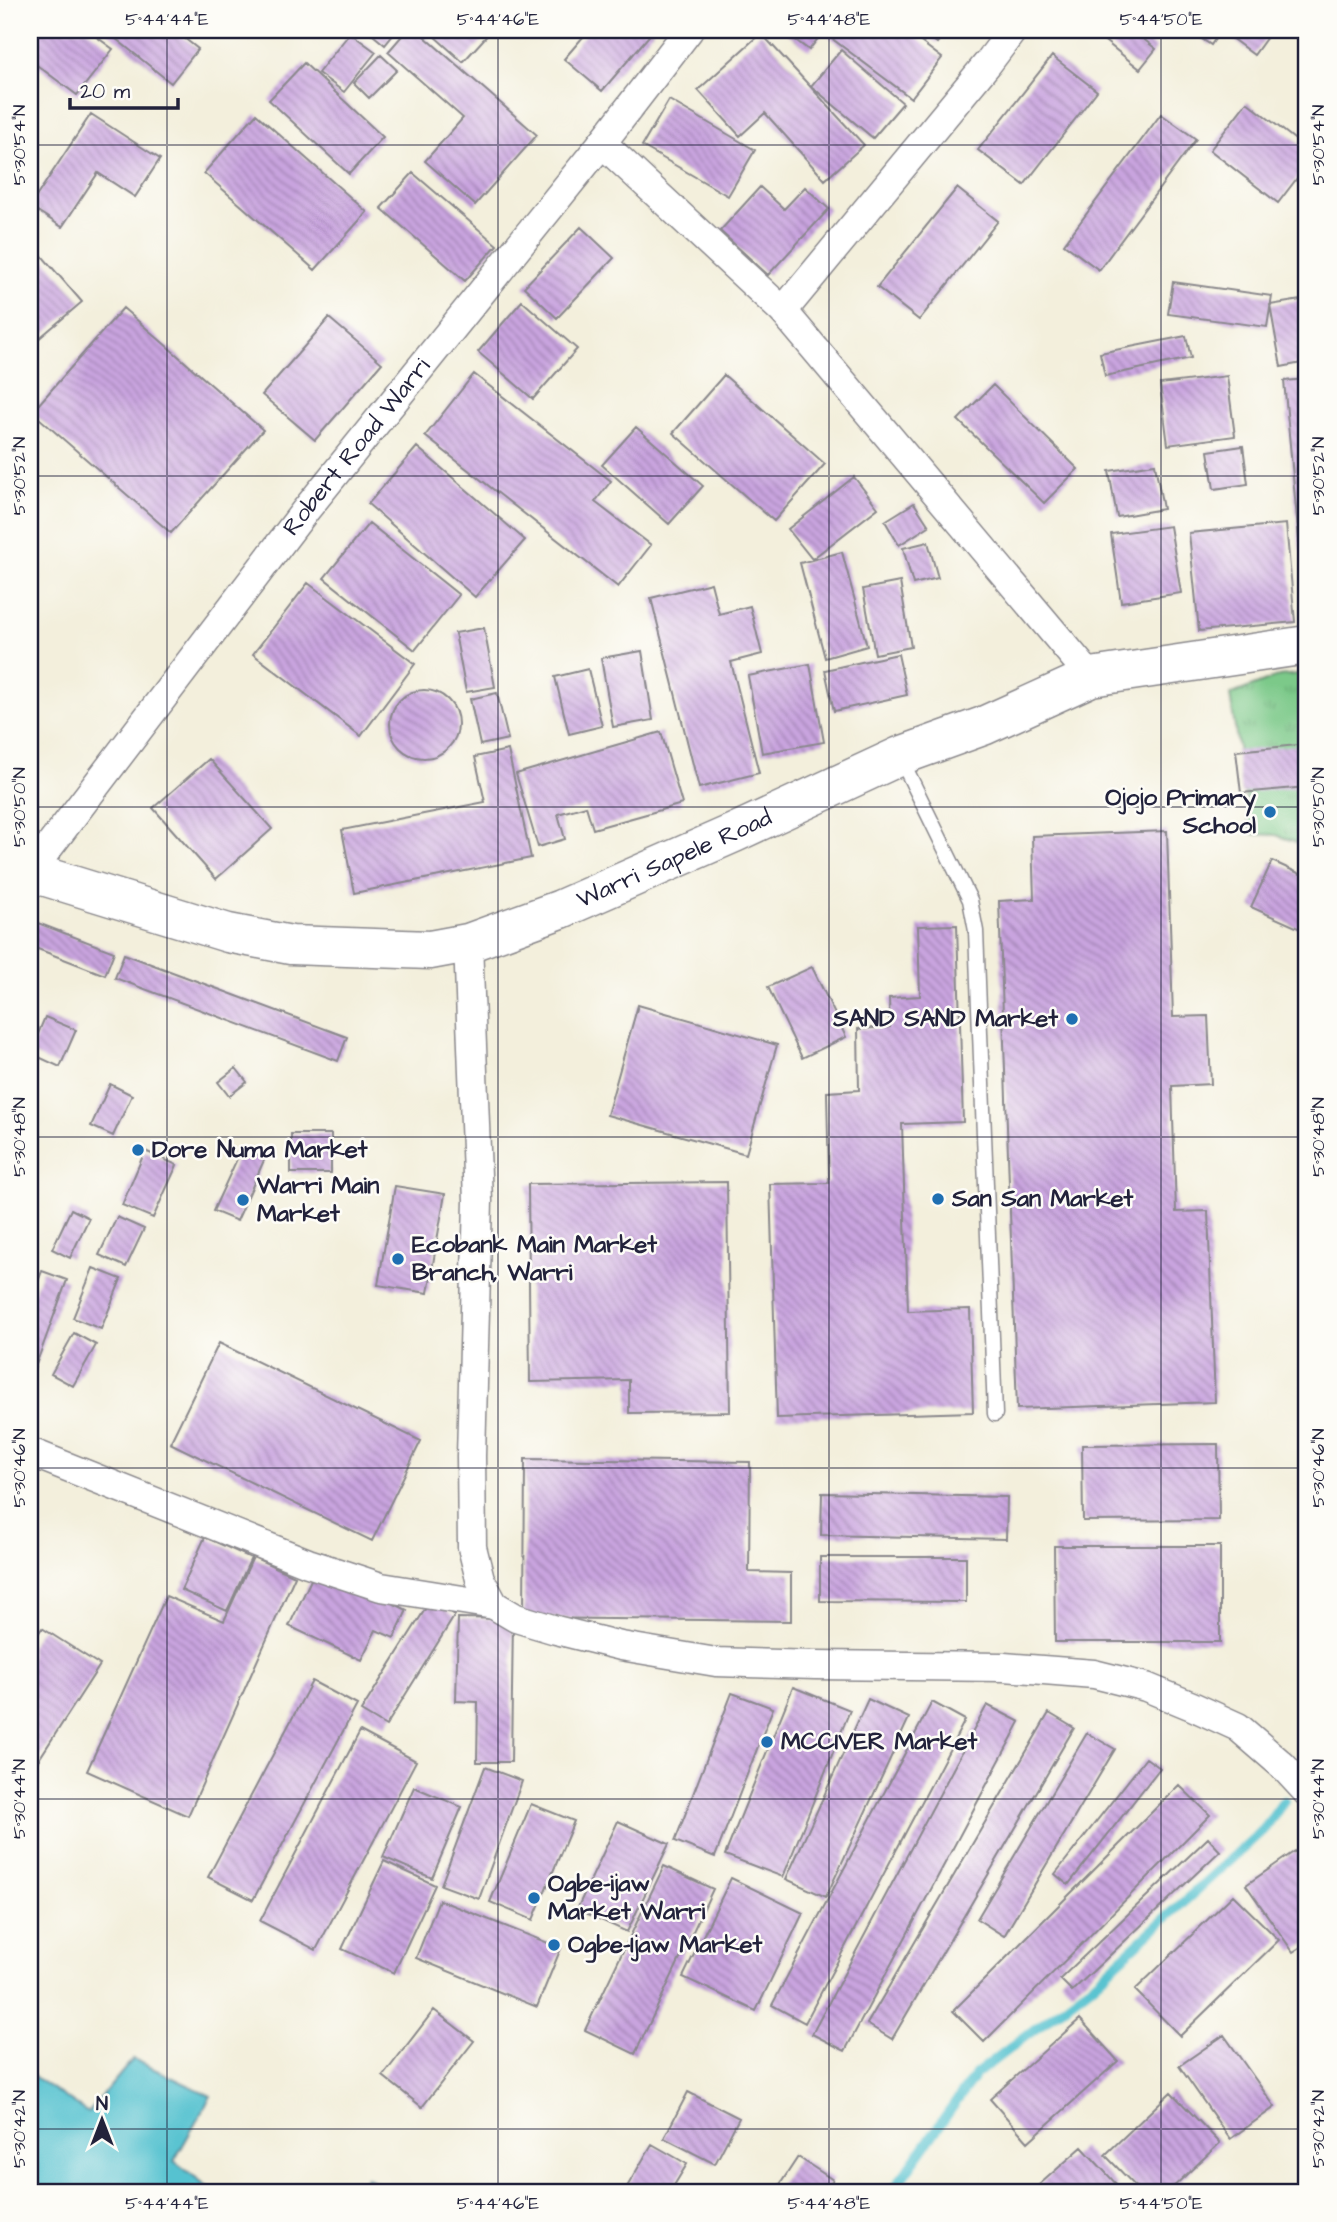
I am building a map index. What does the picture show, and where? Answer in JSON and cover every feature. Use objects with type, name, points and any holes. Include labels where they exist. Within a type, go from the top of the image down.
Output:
[{"type":"main road","name":"Warri Sapele Road","points":[[30,872],[228,933],[291,945],[430,950],[468,943],[561,909],[900,757],[983,726],[1091,677],[1307,646]]},
{"type":"street","name":"Robert Road Warri","points":[[30,872],[305,511],[602,143],[689,30]]},
{"type":"street","points":[[783,311],[1013,30]]},
{"type":"street","points":[[602,143],[783,311],[1091,677]]},
{"type":"street","points":[[468,943],[478,1201],[471,1456],[472,1547],[480,1578],[494,1605]]},
{"type":"street","points":[[30,1452],[308,1563],[381,1587],[494,1605],[516,1618],[621,1646],[716,1662],[1004,1667],[1094,1674],[1146,1688],[1238,1727],[1282,1765],[1307,1793]]},
{"type":"lane","points":[[900,757],[970,900],[976,932],[995,1414]]},
{"type":"green space","points":[[1307,673],[1307,846],[1276,835],[1251,834],[1230,695],[1279,676]]},
{"type":"water","points":[[133,2059],[211,2096],[174,2161],[215,2192],[30,2192],[30,2074],[88,2113]]},
{"type":"water","points":[[367,2177],[389,2192],[357,2192]]},
{"type":"building","points":[[30,30],[87,30],[113,49],[77,95],[30,60]]},
{"type":"building","points":[[105,30],[174,30],[198,49],[171,83]]},
{"type":"building","points":[[367,30],[397,30],[385,45]]},
{"type":"building","points":[[407,30],[417,30],[537,135],[475,205],[425,161],[463,118],[388,52]]},
{"type":"building","points":[[439,30],[492,30],[463,62],[434,36]]},
{"type":"building","points":[[589,30],[654,30],[602,91],[564,59]]},
{"type":"building","points":[[782,30],[905,30],[942,58],[911,98],[823,32],[809,50]]},
{"type":"building","points":[[920,30],[947,30],[937,43]]},
{"type":"building","points":[[1091,30],[1132,30],[1156,49],[1140,69]]},
{"type":"building","points":[[1189,30],[1221,30],[1211,45]]},
{"type":"building","points":[[1229,30],[1272,30],[1254,55],[1226,34]]},
{"type":"building","points":[[350,33],[376,52],[344,92],[318,73]]},
{"type":"building","points":[[761,33],[864,145],[825,180],[765,113],[740,136],[698,90]]},
{"type":"building","points":[[841,50],[903,103],[873,138],[811,86]]},
{"type":"building","points":[[381,55],[397,70],[369,98],[354,83]]},
{"type":"building","points":[[1052,56],[1097,91],[1024,185],[978,150]]},
{"type":"building","points":[[1307,57],[1307,72],[1300,66]]},
{"type":"building","points":[[304,63],[383,137],[349,174],[269,100]]},
{"type":"building","points":[[669,100],[755,150],[728,196],[642,146]]},
{"type":"building","points":[[1247,102],[1307,149],[1307,165],[1278,203],[1210,150]]},
{"type":"building","points":[[91,114],[160,159],[135,197],[98,173],[62,227],[30,206]]},
{"type":"building","points":[[256,114],[367,212],[315,270],[204,173]]},
{"type":"building","points":[[1161,114],[1196,139],[1099,270],[1064,244]]},
{"type":"building","points":[[413,173],[497,245],[465,281],[381,208]]},
{"type":"building","points":[[760,187],[784,209],[805,187],[829,209],[768,275],[720,231]]},
{"type":"building","points":[[957,188],[998,221],[919,320],[877,287]]},
{"type":"building","points":[[581,227],[614,258],[557,318],[524,287]]},
{"type":"building","points":[[30,242],[82,302],[30,346]]},
{"type":"building","points":[[1173,282],[1272,296],[1267,327],[1168,314]]},
{"type":"building","points":[[1307,299],[1307,362],[1281,367],[1270,305]]},
{"type":"building","points":[[522,301],[577,349],[533,399],[478,352]]},
{"type":"building","points":[[123,308],[263,430],[171,533],[32,412]]},
{"type":"building","points":[[329,318],[382,363],[315,440],[262,395]]},
{"type":"building","points":[[1186,336],[1191,358],[1105,376],[1100,353]]},
{"type":"building","points":[[474,374],[611,481],[595,502],[651,545],[618,587],[425,436]]},
{"type":"building","points":[[724,375],[825,464],[774,521],[673,433]]},
{"type":"building","points":[[1227,376],[1235,436],[1168,445],[1160,384]]},
{"type":"building","points":[[1307,379],[1307,550],[1300,551],[1284,381]]},
{"type":"building","points":[[993,385],[1078,469],[1044,503],[958,420]]},
{"type":"building","points":[[636,427],[703,486],[669,524],[602,465]]},
{"type":"building","points":[[1243,446],[1248,484],[1214,489],[1208,451]]},
{"type":"building","points":[[417,447],[525,540],[475,597],[368,504]]},
{"type":"building","points":[[1155,464],[1163,509],[1117,517],[1109,471]]},
{"type":"building","points":[[854,477],[878,508],[812,559],[788,529]]},
{"type":"building","points":[[914,503],[929,526],[899,545],[885,521]]},
{"type":"building","points":[[369,523],[459,595],[415,650],[324,578]]},
{"type":"building","points":[[1286,524],[1295,622],[1199,631],[1189,533]]},
{"type":"building","points":[[1170,526],[1181,593],[1121,602],[1111,534]]},
{"type":"building","points":[[928,542],[938,578],[913,584],[903,548]]},
{"type":"building","points":[[842,552],[867,646],[825,658],[800,563]]},
{"type":"building","points":[[900,582],[911,647],[875,654],[863,589]]},
{"type":"building","points":[[308,583],[415,664],[361,736],[253,654]]},
{"type":"building","points":[[711,583],[719,614],[750,606],[762,654],[731,662],[759,773],[699,788],[651,598]]},
{"type":"building","points":[[484,628],[495,687],[466,692],[455,633]]},
{"type":"building","points":[[642,651],[653,720],[613,727],[601,658]]},
{"type":"building","points":[[898,654],[907,695],[834,711],[825,670]]},
{"type":"building","points":[[810,664],[824,742],[762,753],[748,676]]},
{"type":"building","points":[[588,669],[602,726],[569,734],[555,677]]},
{"type":"building","points":[[417,690],[431,690],[443,695],[453,705],[458,724],[453,743],[443,753],[431,758],[417,758],[405,753],[395,743],[390,731],[390,717],[395,705],[405,695]]},
{"type":"building","points":[[497,693],[508,739],[480,745],[470,699]]},
{"type":"building","points":[[661,732],[682,804],[593,829],[586,806],[558,814],[565,839],[538,847],[516,774]]},
{"type":"building","points":[[1307,744],[1307,787],[1241,793],[1236,751]]},
{"type":"building","points":[[508,750],[531,858],[354,893],[342,830],[485,802],[475,757]]},
{"type":"building","points":[[209,759],[272,829],[216,879],[153,808]]},
{"type":"building","points":[[1167,831],[1173,1017],[1208,1016],[1211,1084],[1172,1086],[1176,1212],[1208,1211],[1215,1402],[1017,1409],[999,901],[1034,899],[1032,836]]},
{"type":"building","points":[[1272,861],[1307,877],[1307,932],[1251,907]]},
{"type":"building","points":[[30,920],[114,952],[105,975],[30,946]]},
{"type":"building","points":[[957,925],[963,1122],[902,1124],[908,1311],[970,1309],[973,1412],[777,1418],[770,1184],[829,1183],[827,1092],[859,1090],[858,1029],[890,1027],[889,998],[920,996],[918,926]]},
{"type":"building","points":[[124,954],[347,1037],[338,1061],[115,978]]},
{"type":"building","points":[[812,967],[846,1037],[802,1058],[768,987]]},
{"type":"building","points":[[638,1005],[777,1045],[746,1154],[607,1115]]},
{"type":"building","points":[[45,1017],[76,1030],[60,1067],[30,1053]]},
{"type":"building","points":[[236,1068],[247,1082],[229,1096],[218,1082]]},
{"type":"building","points":[[110,1084],[132,1095],[113,1136],[91,1126]]},
{"type":"building","points":[[291,1134],[331,1134],[331,1173],[291,1173]]},
{"type":"building","points":[[242,1148],[265,1158],[237,1221],[213,1211]]},
{"type":"building","points":[[145,1151],[177,1165],[153,1218],[122,1205]]},
{"type":"building","points":[[727,1182],[730,1412],[629,1413],[629,1380],[530,1382],[528,1184]]},
{"type":"building","points":[[395,1186],[445,1194],[428,1293],[378,1285]]},
{"type":"building","points":[[71,1209],[89,1218],[70,1258],[52,1249]]},
{"type":"building","points":[[117,1217],[144,1229],[126,1267],[99,1255]]},
{"type":"building","points":[[93,1268],[121,1279],[101,1329],[73,1318]]},
{"type":"building","points":[[42,1271],[67,1280],[30,1381],[30,1303]]},
{"type":"building","points":[[74,1333],[96,1345],[73,1386],[51,1374]]},
{"type":"building","points":[[219,1343],[421,1441],[372,1541],[170,1443]]},
{"type":"building","points":[[1218,1444],[1219,1520],[1083,1521],[1082,1445]]},
{"type":"building","points":[[525,1459],[750,1462],[749,1572],[791,1573],[791,1621],[524,1618]]},
{"type":"building","points":[[822,1493],[1007,1497],[1006,1539],[821,1535]]},
{"type":"building","points":[[205,1537],[251,1558],[227,1611],[181,1590]]},
{"type":"building","points":[[1054,1546],[1220,1546],[1220,1642],[1055,1642]]},
{"type":"building","points":[[253,1557],[295,1576],[188,1816],[87,1771],[166,1596],[224,1621]]},
{"type":"building","points":[[820,1557],[966,1557],[966,1602],[820,1601]]},
{"type":"building","points":[[317,1567],[407,1610],[394,1638],[376,1630],[361,1660],[289,1626]]},
{"type":"building","points":[[431,1600],[455,1615],[386,1726],[361,1711]]},
{"type":"building","points":[[458,1618],[513,1619],[511,1762],[477,1762],[478,1702],[456,1701]]},
{"type":"building","points":[[42,1628],[100,1665],[30,1773],[30,1646]]},
{"type":"building","points":[[312,1681],[357,1705],[253,1900],[208,1877]]},
{"type":"building","points":[[793,1687],[850,1710],[783,1877],[725,1855]]},
{"type":"building","points":[[732,1693],[773,1708],[715,1857],[675,1841]]},
{"type":"building","points":[[868,1699],[909,1718],[826,1897],[786,1879]]},
{"type":"building","points":[[932,1702],[965,1720],[805,2023],[772,2005]]},
{"type":"building","points":[[987,1705],[1020,1722],[845,2051],[812,2034]]},
{"type":"building","points":[[1049,1713],[1074,1728],[892,2039],[867,2024]]},
{"type":"building","points":[[360,1731],[416,1761],[316,1950],[260,1921]]},
{"type":"building","points":[[1087,1733],[1115,1749],[1004,1936],[977,1919]]},
{"type":"building","points":[[1146,1758],[1160,1768],[1068,1885],[1055,1874]]},
{"type":"building","points":[[485,1767],[522,1781],[479,1899],[441,1885]]},
{"type":"building","points":[[1179,1785],[1210,1815],[984,2042],[953,2011]]},
{"type":"building","points":[[414,1787],[462,1807],[432,1878],[383,1857]]},
{"type":"building","points":[[531,1804],[574,1821],[533,1920],[490,1902]]},
{"type":"building","points":[[618,1821],[669,1844],[627,1932],[577,1909]]},
{"type":"building","points":[[1208,1838],[1220,1851],[1072,1991],[1060,1979]]},
{"type":"building","points":[[1295,1851],[1307,1867],[1307,1943],[1293,1952],[1246,1885]]},
{"type":"building","points":[[384,1861],[435,1885],[394,1973],[342,1949]]},
{"type":"building","points":[[664,1866],[713,1889],[635,2054],[585,2030]]},
{"type":"building","points":[[731,1878],[803,1913],[756,2011],[683,1977]]},
{"type":"building","points":[[1233,1895],[1279,1940],[1180,2036],[1135,1990]]},
{"type":"building","points":[[439,1900],[561,1948],[537,2007],[416,1958]]},
{"type":"building","points":[[434,2010],[474,2041],[422,2107],[383,2076]]},
{"type":"building","points":[[1080,2019],[1118,2061],[1028,2142],[990,2099]]},
{"type":"building","points":[[1224,2035],[1275,2107],[1230,2139],[1179,2066]]},
{"type":"building","points":[[688,2092],[739,2118],[715,2164],[664,2138]]},
{"type":"building","points":[[1171,2092],[1220,2143],[1168,2192],[1141,2192],[1105,2155]]},
{"type":"building","points":[[652,2144],[687,2164],[670,2192],[624,2192]]},
{"type":"building","points":[[1082,2147],[1118,2186],[1111,2192],[1031,2192]]},
{"type":"building","points":[[798,2157],[833,2180],[824,2192],[775,2192]]},
{"type":"waterway","points":[[892,2192],[976,2074],[1091,1986],[1264,1829],[1284,1801]]},
{"type":"place","name":"Ojojo Primary School","points":[[1270,812]]},
{"type":"place","name":"SAND SAND Market","points":[[1072,1019]]},
{"type":"place","name":"Dore Numa Market","points":[[138,1150]]},
{"type":"place","name":"San San Market","points":[[938,1199]]},
{"type":"place","name":"Warri Main Market","points":[[243,1200]]},
{"type":"place","name":"Ecobank Main Market Branch, Warri","points":[[398,1259]]},
{"type":"place","name":"MCCIVER Market","points":[[767,1742]]},
{"type":"place","name":"Ogbe-ijaw Market Warri","points":[[534,1898]]},
{"type":"place","name":"Ogbe-Ijaw Market","points":[[554,1945]]}]
